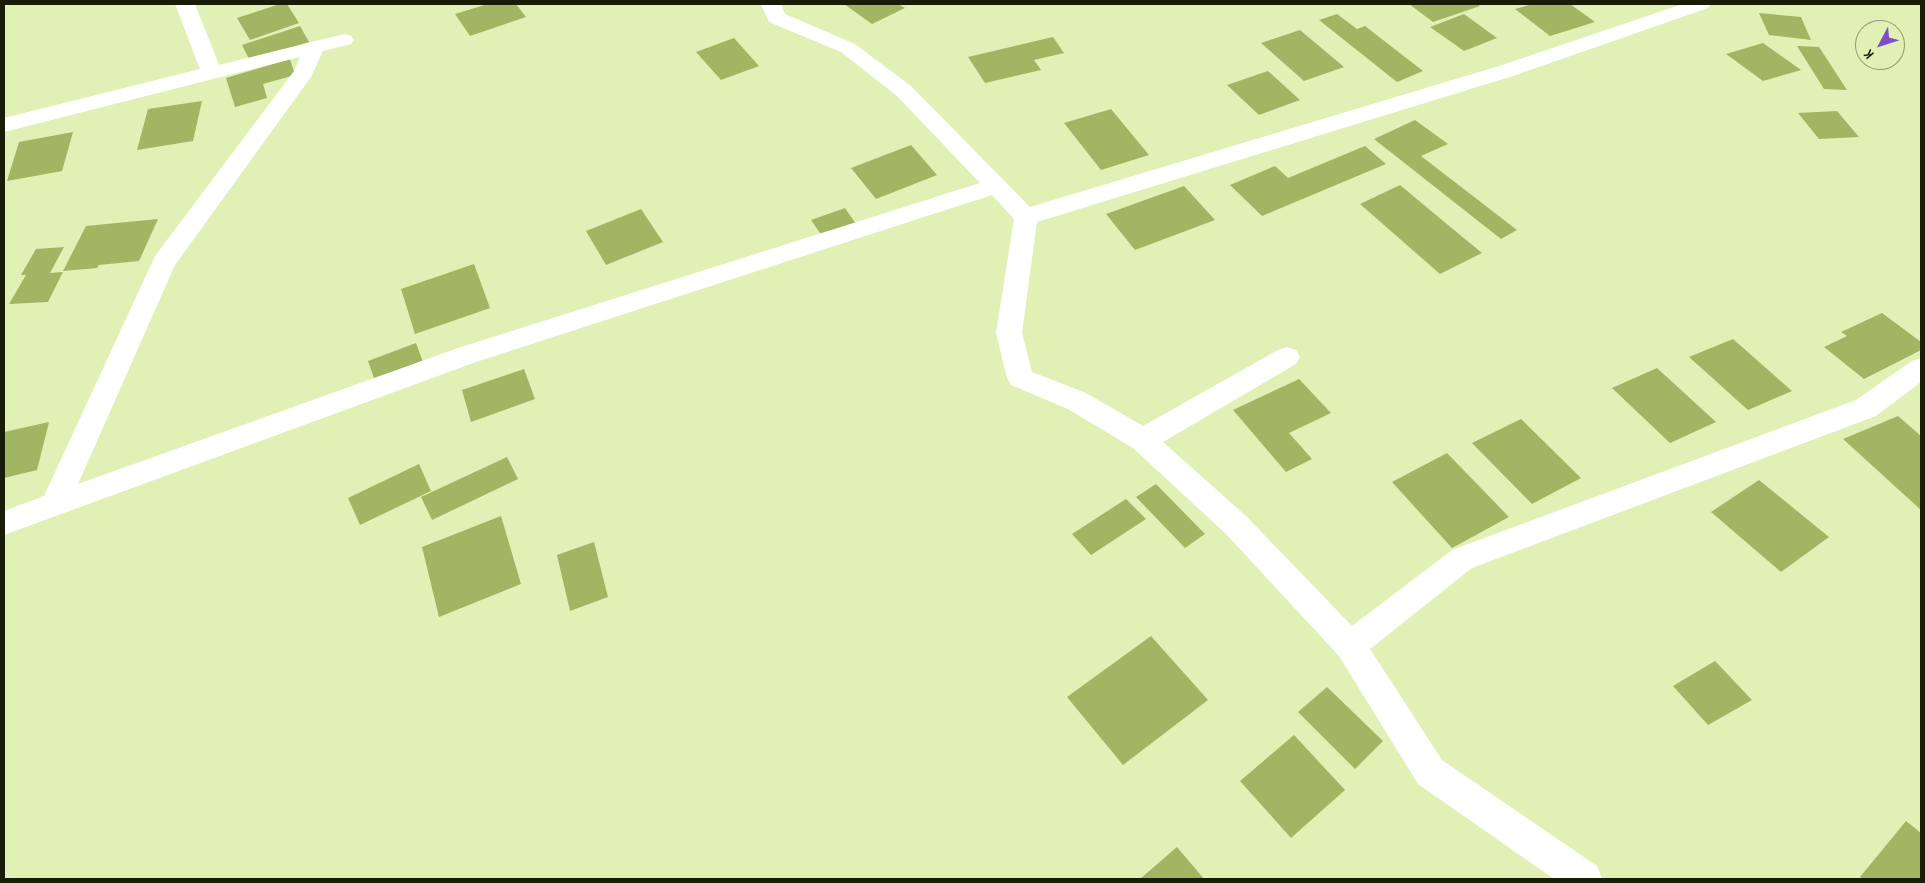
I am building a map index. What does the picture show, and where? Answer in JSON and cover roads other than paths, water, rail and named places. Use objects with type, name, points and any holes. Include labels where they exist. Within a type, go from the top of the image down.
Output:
[{"type":"street","points":[[185,4],[212,73]]},
{"type":"street","points":[[771,4],[776,18],[848,48],[904,91],[1026,217]]},
{"type":"street","points":[[1026,217],[1150,181],[1506,71],[1702,4]]},
{"type":"street","points":[[4,125],[344,40]]},
{"type":"street","points":[[54,505],[164,262],[304,72],[314,48]]},
{"type":"street","points":[[4,523],[467,355],[996,186]]},
{"type":"street","points":[[1026,217],[1008,333],[1020,378],[1077,401],[1142,440],[1236,525],[1350,646],[1430,772],[1584,879]]},
{"type":"street","points":[[1142,440],[1287,358]]},
{"type":"street","points":[[1350,646],[1462,559],[1866,408],[1921,368]]}]
